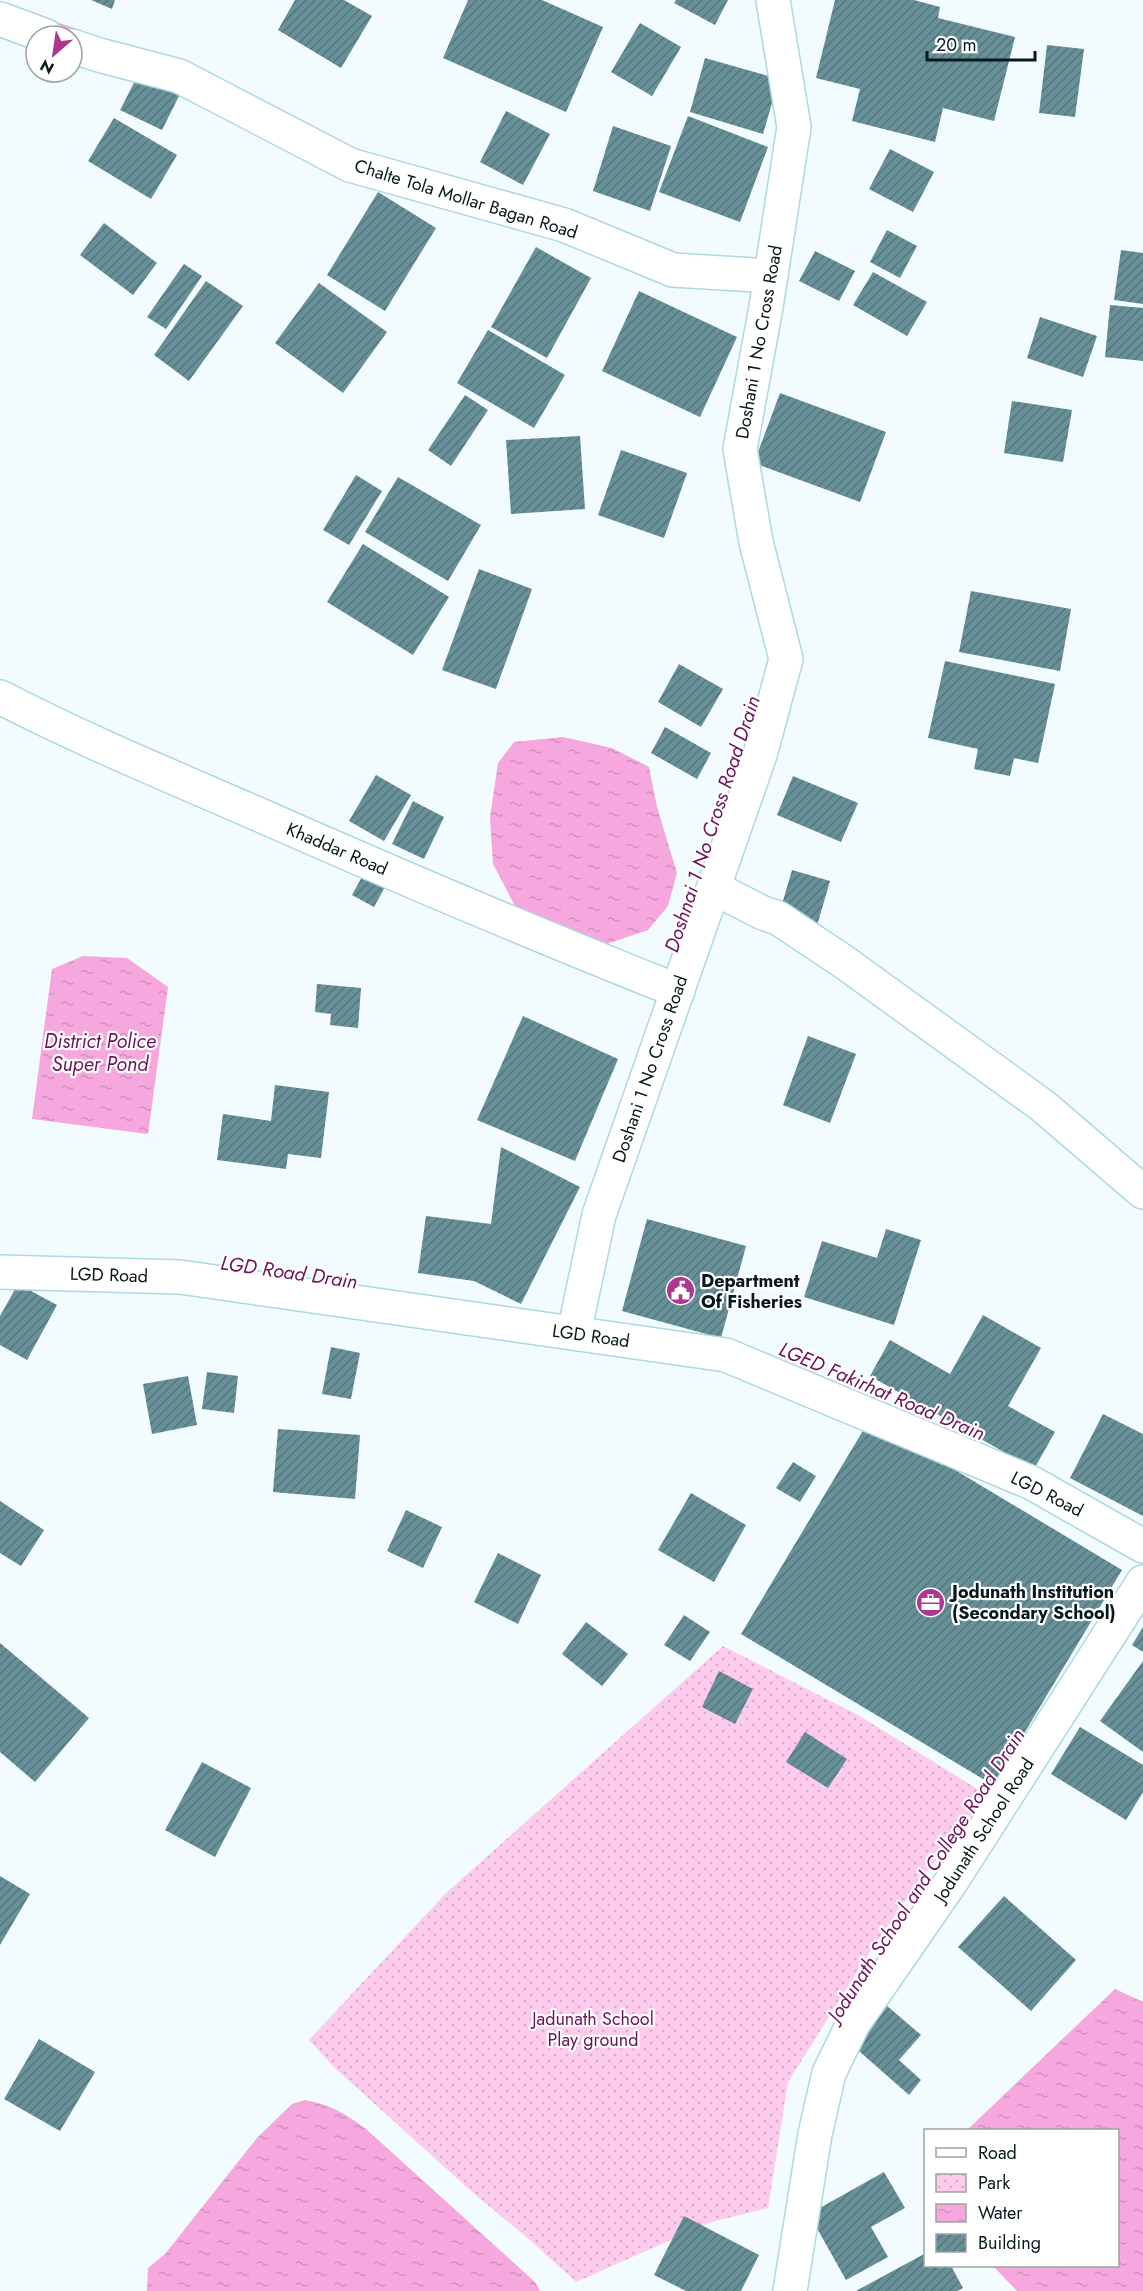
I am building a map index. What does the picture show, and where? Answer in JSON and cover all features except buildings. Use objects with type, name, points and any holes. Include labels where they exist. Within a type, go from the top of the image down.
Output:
[{"type":"street","name":"Doshani 1 No Cross Road","points":[[574,1333],[599,1215],[760,755],[786,659],[756,542],[740,448],[771,276],[794,127],[773,0]]},
{"type":"street","points":[[0,19],[24,28]]},
{"type":"street","name":"Chalte Tola Mollar Bagan Road","points":[[84,50],[179,76],[350,165],[564,225],[674,270],[771,276]]},
{"type":"street","name":"Khaddar Road","points":[[0,697],[61,728],[496,918],[678,991]]},
{"type":"street","points":[[714,888],[763,913],[778,918],[844,962],[1043,1106],[1143,1192]]},
{"type":"street","name":"LGD Road","points":[[0,1272],[180,1277],[726,1355],[1032,1483],[1143,1546]]},
{"type":"street","name":"Jodunath School Road","points":[[790,2291],[815,2134],[829,2073],[853,2024],[951,1882],[1143,1582]]},
{"type":"green space","name":"Jadunath School Play ground","points":[[723,1646],[858,1715],[987,1795],[914,1888],[871,1950],[788,2082],[768,2208],[711,2222],[576,2282],[335,2068],[309,2040],[446,1893]]},
{"type":"water","points":[[563,737],[612,748],[649,767],[657,807],[677,873],[668,906],[648,930],[604,945],[536,923],[515,906],[493,864],[490,817],[498,763],[514,742]]},
{"type":"water","name":"District Police Super Pond","points":[[83,956],[127,958],[168,987],[148,1134],[32,1119],[52,969]]},
{"type":"water","points":[[1115,1989],[1143,2002],[1143,2291],[1017,2291],[994,2267],[1119,2267],[1119,2129],[968,2129]]},
{"type":"water","points":[[305,2100],[337,2110],[366,2129],[535,2282],[540,2291],[147,2291],[148,2268],[165,2254],[257,2138],[292,2104]]},
{"type":"place","name":"Department Of Fisheries","points":[[680,1291]]},
{"type":"place","name":"Jodunath Institution (Secondary School)","points":[[931,1602]]},
{"type":"water label","name":"Doshnai 1 No Cross Road Drain","points":[[712,824]]},
{"type":"water label","name":"LGD Road Drain","points":[[289,1272]]},
{"type":"water label","name":"LGED Fakirhat Road Drain","points":[[882,1391]]},
{"type":"water label","name":"Jodunath School and College Road Drain","points":[[926,1875]]}]
